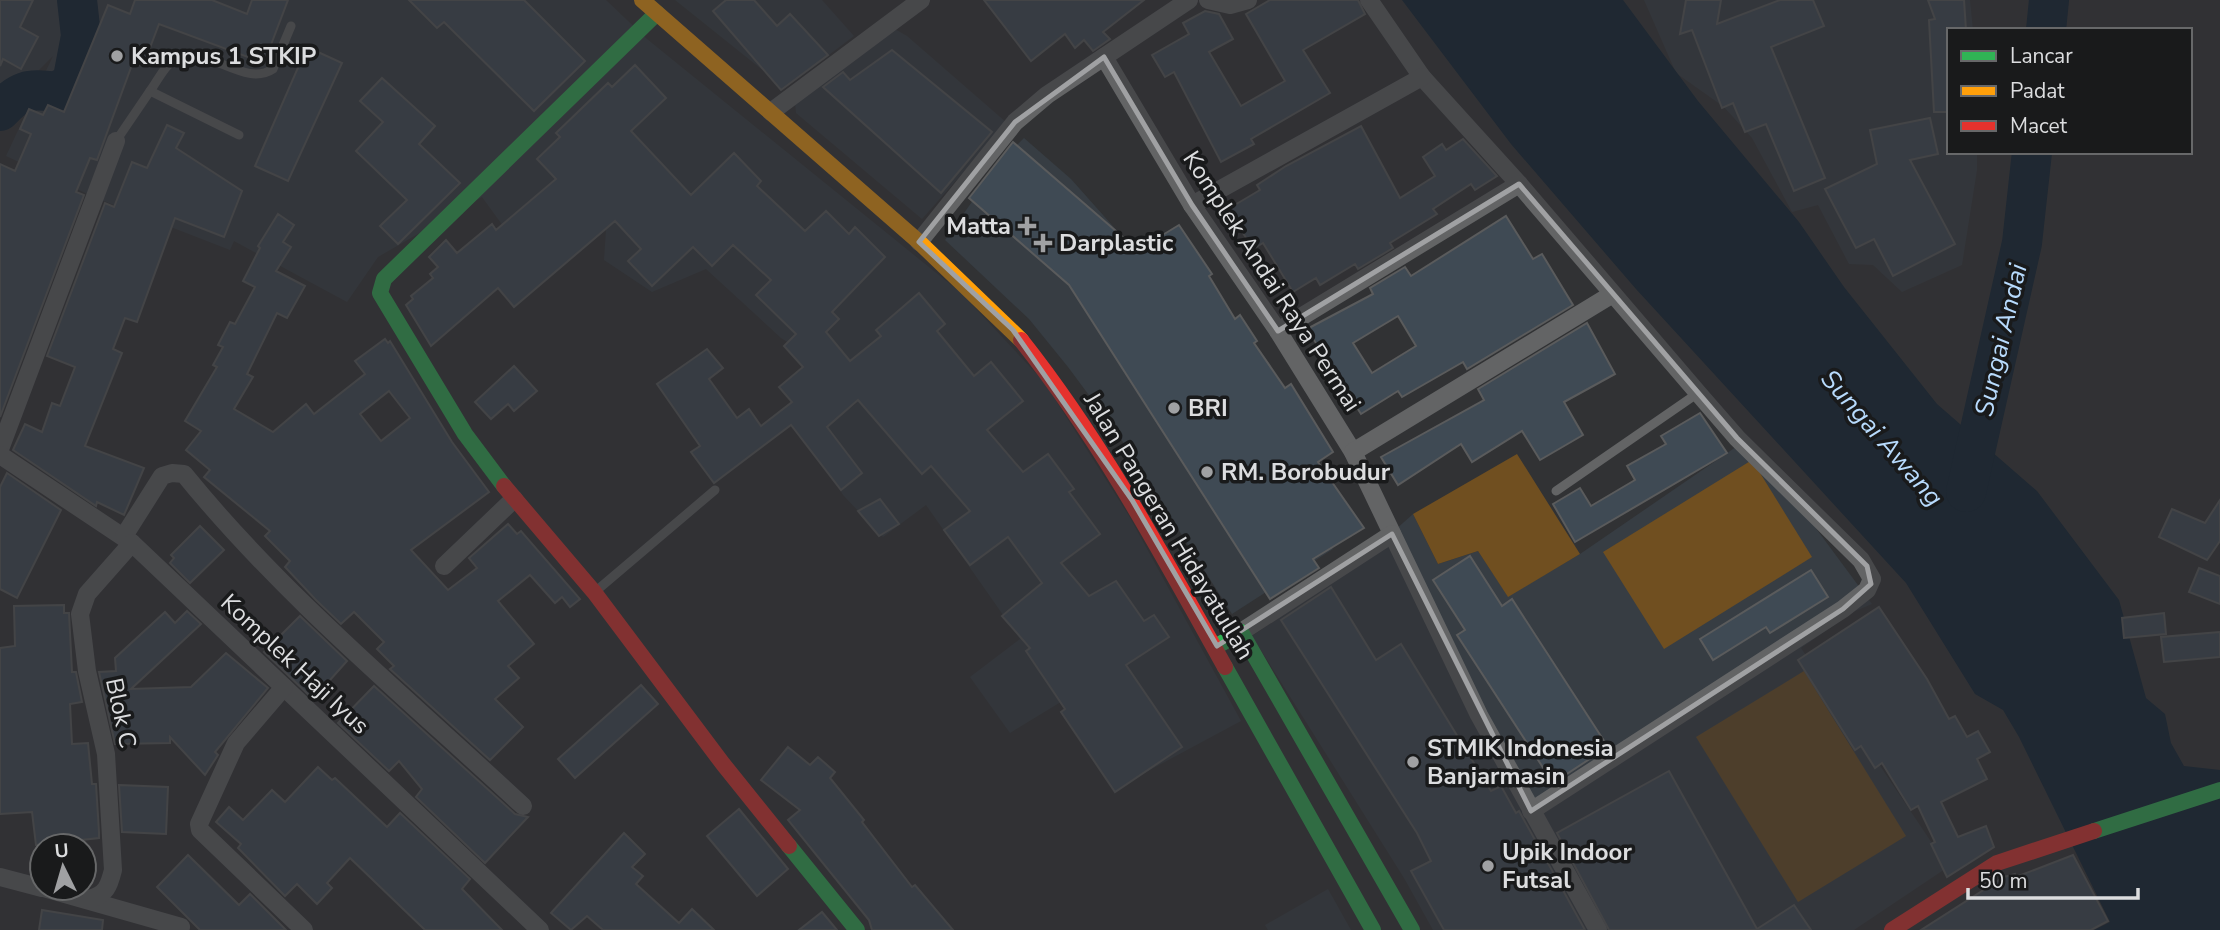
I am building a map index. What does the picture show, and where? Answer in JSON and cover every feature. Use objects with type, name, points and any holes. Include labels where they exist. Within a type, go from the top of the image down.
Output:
[{"type":"street","name":"Jalan Pangeran Hidayatullah","points":[[642,0],[919,242],[1013,330],[1056,384],[1132,500],[1217,646],[1373,930]]},
{"type":"street","points":[[771,112],[921,0]]},
{"type":"street","points":[[919,242],[1015,122],[1046,95],[1188,0]]},
{"type":"street","points":[[1208,0],[1230,5],[1248,0]]},
{"type":"street","points":[[1369,0],[1422,77],[1519,184],[1611,295],[1737,438],[1861,560],[1871,574],[1871,584],[1843,609],[1531,811]]},
{"type":"street","points":[[657,13],[384,279],[380,293],[465,434],[514,499],[594,592],[723,764],[857,930]]},
{"type":"street","name":"Komplek Andai Raya Permai","points":[[1104,57],[1192,205],[1278,331],[1353,452],[1479,715],[1598,930]]},
{"type":"street","points":[[1192,205],[1422,77]]},
{"type":"street","points":[[0,449],[116,141]]},
{"type":"street","points":[[1278,331],[1519,184]]},
{"type":"street","points":[[1353,452],[1611,295]]},
{"type":"street","name":"Komplek Haji Iyus","points":[[0,455],[63,500],[128,540],[540,930]]},
{"type":"street","points":[[128,540],[162,476],[172,472],[184,474],[212,508],[323,621],[523,806]]},
{"type":"street","points":[[444,566],[514,499]]},
{"type":"street","points":[[1217,646],[1392,534]]},
{"type":"street","name":"Blok C","points":[[98,897],[108,887],[113,870],[106,754],[87,671],[80,614],[87,594],[128,540]]},
{"type":"street","points":[[1241,632],[1412,930]]},
{"type":"street","points":[[284,687],[236,743],[199,824],[200,830],[304,930]]},
{"type":"street","points":[[1892,930],[1997,863],[2220,790]]},
{"type":"street","points":[[0,877],[28,884]]},
{"type":"street","points":[[98,902],[181,926]]},
{"type":"lane","points":[[116,141],[171,61],[184,56],[198,56],[257,75],[269,72],[273,69],[291,26]]},
{"type":"lane","points":[[150,91],[239,135]]},
{"type":"lane","points":[[1556,491],[1698,393]]},
{"type":"lane","points":[[594,592],[715,490]]},
{"type":"highlighted area","points":[[1104,57],[1192,205],[1278,331],[1519,184],[1737,438],[1867,566],[1871,584],[1843,609],[1531,811],[1392,534],[1217,646],[1132,500],[1013,330],[919,242],[1015,122]]},
{"type":"shaded area","points":[[0,0],[64,0],[64,32],[79,0],[606,0],[647,39],[961,293],[1044,382],[1129,516],[1241,721],[1120,786],[1069,697],[1010,733],[970,677],[1020,639],[926,505],[883,537],[843,495],[810,438],[857,403],[829,369],[781,338],[706,269],[652,292],[604,260],[606,230],[544,282],[482,197],[378,257],[347,302],[234,241],[230,250],[96,198],[6,156],[53,56],[35,74],[5,89],[0,100]]},
{"type":"shaded area","points":[[675,0],[822,0],[854,36],[785,88]]},
{"type":"shaded area","points":[[1644,0],[1970,0],[1973,28],[1947,28],[1947,154],[1977,154],[1977,170],[1962,265],[1902,292],[1873,265],[1849,264],[1818,205],[1792,212],[1752,138],[1724,107],[1676,73]]},
{"type":"shaded area","points":[[893,28],[907,36],[1007,123],[922,219],[796,113],[795,102]]},
{"type":"shaded area","points":[[1024,138],[1071,179],[1135,251],[1333,549],[1232,614],[1117,433],[1068,367],[1029,319],[945,240],[1000,162]]},
{"type":"shaded area","points":[[1749,438],[1872,604],[1853,612],[1801,648],[1948,867],[1854,930],[1433,930],[1404,878],[1252,636],[1349,571],[1413,514],[1438,564],[1478,551],[1508,596],[1580,554]]},
{"type":"shaded area","points":[[1517,454],[1580,554],[1508,597],[1478,551],[1438,564],[1413,514]]},
{"type":"shaded area","points":[[1752,460],[1812,557],[1664,649],[1603,552]]},
{"type":"shaded area","points":[[1804,671],[1906,836],[1798,902],[1696,737]]},
{"type":"shaded area","points":[[1328,889],[1351,930],[1268,930],[1265,925]]},
{"type":"water","name":"Sungai Awang","points":[[1402,0],[1623,0],[1698,101],[1799,222],[1844,287],[1937,404],[2037,491],[2119,600],[2146,698],[2165,714],[2171,743],[2184,766],[2220,770],[2220,930],[2094,930],[2110,922],[2019,737],[2003,710],[1975,694],[1906,583],[1636,289],[1511,144]]},
{"type":"building","points":[[0,0],[33,0],[20,27],[38,37],[21,69],[3,59],[0,66]]},
{"type":"building","points":[[135,0],[212,0],[247,14],[252,0],[288,0],[264,63],[159,24],[143,66],[133,62],[97,160],[90,158],[76,192],[84,195],[0,417],[0,164],[15,171],[31,134],[20,129],[29,109],[43,115],[48,105],[64,112],[108,5],[130,14]]},
{"type":"building","points":[[409,0],[524,0],[585,61],[534,111],[444,22],[437,28]]},
{"type":"building","points":[[726,0],[754,0],[777,26],[790,14],[828,55],[781,90],[713,11]]},
{"type":"building","points":[[984,0],[1144,0],[1103,32],[1110,39],[1093,51],[1084,40],[1075,48],[1065,34],[1031,61]]},
{"type":"building","points":[[1270,0],[1358,0],[1365,14],[1303,50],[1330,93],[1251,139],[1254,144],[1221,162],[1174,72],[1165,77],[1152,55],[1189,34],[1183,23],[1205,11],[1219,14],[1233,39],[1209,52],[1241,106],[1285,81],[1246,14]]},
{"type":"building","points":[[1686,0],[1721,0],[1717,24],[1780,0],[1813,0],[1824,26],[1771,47],[1825,178],[1794,191],[1766,124],[1745,132],[1733,103],[1722,108],[1692,30],[1680,34]]},
{"type":"building","points":[[1928,0],[1964,0],[1966,28],[1947,28],[1947,112],[1934,112],[1929,20],[1935,19]]},
{"type":"building","points":[[307,47],[342,63],[288,181],[255,166]]},
{"type":"building","points":[[892,50],[992,132],[941,193],[823,87],[843,72],[850,80]]},
{"type":"building","points":[[635,65],[666,98],[631,131],[691,195],[734,153],[761,181],[757,186],[805,231],[826,211],[849,234],[855,227],[885,257],[832,312],[839,319],[826,332],[850,361],[881,336],[876,330],[919,293],[945,324],[937,331],[974,376],[991,362],[1023,401],[987,430],[1023,472],[1048,454],[1074,489],[1069,492],[1100,534],[1061,563],[1089,596],[1116,581],[1144,621],[1154,615],[1169,637],[1126,665],[1182,747],[1115,792],[1061,712],[1065,709],[1026,651],[1030,648],[1002,616],[1042,583],[1008,537],[970,565],[944,530],[970,511],[931,466],[922,474],[858,400],[827,427],[862,473],[841,490],[791,425],[714,483],[691,452],[700,446],[657,384],[707,349],[723,368],[709,379],[737,418],[749,409],[761,426],[792,402],[779,387],[803,367],[784,346],[796,334],[756,295],[771,280],[733,245],[712,266],[693,247],[652,286],[628,261],[641,249],[615,221],[514,307],[498,288],[431,346],[406,305],[413,299],[411,296],[433,278],[430,274],[438,267],[429,257],[446,240],[457,253],[492,224],[496,230],[556,179],[537,159],[560,137],[556,133],[608,83],[612,87]]},
{"type":"building","points":[[382,78],[435,126],[419,144],[460,183],[398,244],[380,226],[407,200],[356,151],[383,122],[360,101]]},
{"type":"building","points":[[1930,118],[1938,154],[1910,160],[1955,244],[1893,276],[1874,239],[1856,248],[1825,189],[1877,164],[1870,130]]},
{"type":"building","points":[[167,125],[184,133],[176,148],[242,191],[224,237],[175,218],[137,322],[125,318],[113,349],[122,353],[85,446],[144,468],[124,515],[97,502],[96,506],[13,450],[25,424],[42,432],[52,403],[60,406],[75,367],[47,356],[105,203],[114,207],[132,162],[147,168]]},
{"type":"building","points":[[1361,126],[1400,198],[1435,176],[1423,157],[1442,144],[1446,150],[1463,139],[1497,176],[1475,190],[1471,184],[1433,209],[1437,214],[1390,243],[1393,248],[1358,269],[1355,264],[1320,285],[1316,278],[1293,292],[1263,243],[1253,249],[1228,209],[1260,190],[1257,185],[1286,166]]},
{"type":"building","points":[[1013,142],[1138,250],[1179,225],[1212,274],[1209,276],[1235,319],[1240,315],[1257,341],[1254,343],[1285,388],[1291,384],[1333,452],[1318,462],[1364,528],[1313,559],[1319,568],[1270,599],[1069,285],[969,198]]},
{"type":"building","points":[[278,214],[294,225],[283,242],[291,247],[276,271],[305,286],[287,318],[277,313],[247,374],[253,377],[234,409],[273,432],[306,404],[314,414],[365,374],[355,361],[385,339],[388,343],[390,341],[452,442],[489,492],[411,550],[448,590],[477,568],[469,558],[508,524],[517,534],[521,531],[580,599],[570,607],[562,597],[555,603],[530,575],[498,601],[534,644],[508,666],[519,678],[495,699],[523,727],[490,760],[390,669],[394,666],[377,649],[384,642],[354,612],[341,624],[316,600],[285,567],[290,561],[265,536],[270,531],[204,477],[210,470],[186,450],[201,431],[185,421],[217,367],[213,365],[223,347],[218,345],[230,322],[235,324],[255,287],[243,281],[260,248],[258,246]],"holes":[[[389,391],[410,418],[381,441],[360,414]]]},
{"type":"building","points":[[1506,216],[1533,259],[1542,254],[1573,305],[1467,369],[1463,362],[1402,397],[1398,391],[1361,414],[1307,329],[1373,294],[1370,288],[1405,267],[1411,276]],"holes":[[[1398,316],[1416,346],[1372,373],[1353,343]]]},
{"type":"building","points":[[1587,323],[1615,374],[1564,402],[1583,435],[1540,460],[1522,431],[1472,462],[1461,444],[1398,485],[1381,457],[1484,400],[1478,389]]},
{"type":"building","points":[[514,366],[537,391],[514,411],[508,404],[491,419],[475,402]]},
{"type":"building","points":[[1700,413],[1727,453],[1575,542],[1553,504],[1580,488],[1591,506],[1635,480],[1627,466],[1666,444],[1661,436]]},
{"type":"building","points":[[7,473],[61,510],[17,598],[0,589],[0,487]]},
{"type":"building","points":[[880,499],[899,524],[879,536],[858,511]]},
{"type":"building","points":[[2220,500],[2220,541],[2207,560],[2159,537],[2172,509],[2205,523]]},
{"type":"building","points":[[200,526],[224,550],[190,583],[170,563],[174,558],[171,555]]},
{"type":"building","points":[[1470,556],[1502,606],[1512,599],[1608,747],[1553,783],[1457,635],[1465,630],[1433,580]]},
{"type":"building","points":[[2199,568],[2220,576],[2220,604],[2189,592]]},
{"type":"building","points":[[1811,570],[1828,597],[1770,633],[1766,627],[1713,660],[1700,639]]},
{"type":"building","points":[[1331,587],[1376,660],[1401,644],[1491,791],[1501,786],[1516,813],[1519,811],[1585,930],[1444,930],[1411,871],[1431,861],[1417,833],[1281,620]]},
{"type":"building","points":[[64,605],[64,613],[69,613],[72,672],[76,672],[82,702],[70,704],[72,744],[88,743],[92,784],[96,784],[99,838],[98,832],[34,832],[32,812],[0,814],[0,648],[15,646],[14,606]]},
{"type":"building","points":[[1879,607],[1927,679],[1949,719],[1955,716],[1967,737],[1978,731],[1990,752],[1977,759],[1987,779],[1941,802],[1958,837],[1986,826],[1994,847],[1947,877],[1931,844],[1935,842],[1918,806],[1911,810],[1882,763],[1875,768],[1861,746],[1855,750],[1798,660]]},
{"type":"building","points":[[187,611],[201,624],[131,689],[191,687],[226,653],[268,688],[215,752],[218,755],[205,775],[170,737],[170,743],[115,744],[99,672],[116,671],[115,658],[165,612],[175,623]]},
{"type":"building","points":[[2164,613],[2166,634],[2124,638],[2122,618]]},
{"type":"building","points":[[300,616],[347,661],[313,699],[264,652]]},
{"type":"building","points":[[2220,632],[2220,657],[2164,662],[2161,637]]},
{"type":"building","points":[[641,685],[658,704],[575,778],[558,759]]},
{"type":"building","points":[[374,686],[515,814],[528,817],[485,863],[416,797],[422,789],[399,761],[389,771],[338,723]]},
{"type":"building","points":[[788,747],[810,765],[818,757],[835,772],[830,778],[864,820],[862,822],[912,887],[915,885],[953,930],[872,930],[869,920],[788,820],[800,810],[761,780]]},
{"type":"building","points":[[318,767],[332,780],[335,778],[387,827],[400,813],[470,879],[462,889],[502,930],[425,930],[350,858],[327,883],[332,888],[317,904],[297,884],[285,896],[238,848],[241,844],[216,822],[229,807],[243,820],[272,790],[285,802]]},
{"type":"building","points":[[1669,771],[1757,929],[1794,905],[1811,930],[1609,930],[1557,833]]},
{"type":"building","points":[[119,785],[168,787],[166,834],[122,832]]},
{"type":"building","points":[[739,809],[788,869],[757,896],[707,836]]},
{"type":"building","points":[[624,833],[645,854],[632,867],[643,876],[636,884],[679,923],[692,909],[714,930],[603,930],[587,916],[571,930],[551,913]]},
{"type":"building","points":[[188,855],[239,905],[250,894],[286,930],[200,930],[157,887]]},
{"type":"building","points":[[2073,855],[2108,921],[2091,930],[1921,930],[2004,877],[2015,874],[2016,877]]},
{"type":"building","points":[[42,910],[103,920],[102,930],[39,930]]},
{"type":"building","points":[[822,912],[837,930],[799,930]]},
{"type":"waterway","points":[[0,111],[25,92],[56,92],[72,83],[81,36],[77,0]]},
{"type":"waterway","name":"Sungai Andai","points":[[2046,28],[2049,0]]},
{"type":"waterway","name":"Sungai Andai","points":[[1966,492],[2022,243],[2032,154]]},
{"type":"traffic: fast","points":[[504,486],[465,434],[380,293],[384,279],[657,13]]},
{"type":"traffic: fast","points":[[1217,646],[1241,632],[1412,930]]},
{"type":"traffic: fast","points":[[1225,667],[1373,930]]},
{"type":"traffic: fast","points":[[2094,831],[2220,790]]},
{"type":"traffic: fast","points":[[789,846],[857,930]]},
{"type":"traffic: slow","points":[[642,0],[919,242],[1021,340]]},
{"type":"traffic: jam","points":[[1021,340],[1104,458],[1225,667]]},
{"type":"traffic: jam","points":[[504,486],[594,592],[723,764],[789,846]]},
{"type":"traffic: jam","points":[[1892,930],[1997,863],[2094,831]]},
{"type":"place","name":"Kampus 1 STKIP","points":[[117,56]]},
{"type":"place","name":"Matta","points":[[1027,226]]},
{"type":"place","name":"Darplastic","points":[[1043,243]]},
{"type":"place","name":"BRI","points":[[1174,408]]},
{"type":"place","name":"RM. Borobudur","points":[[1207,472]]},
{"type":"place","name":"STMIK Indonesia Banjarmasin","points":[[1413,762]]},
{"type":"place","name":"Upik Indoor Futsal","points":[[1488,866]]}]
